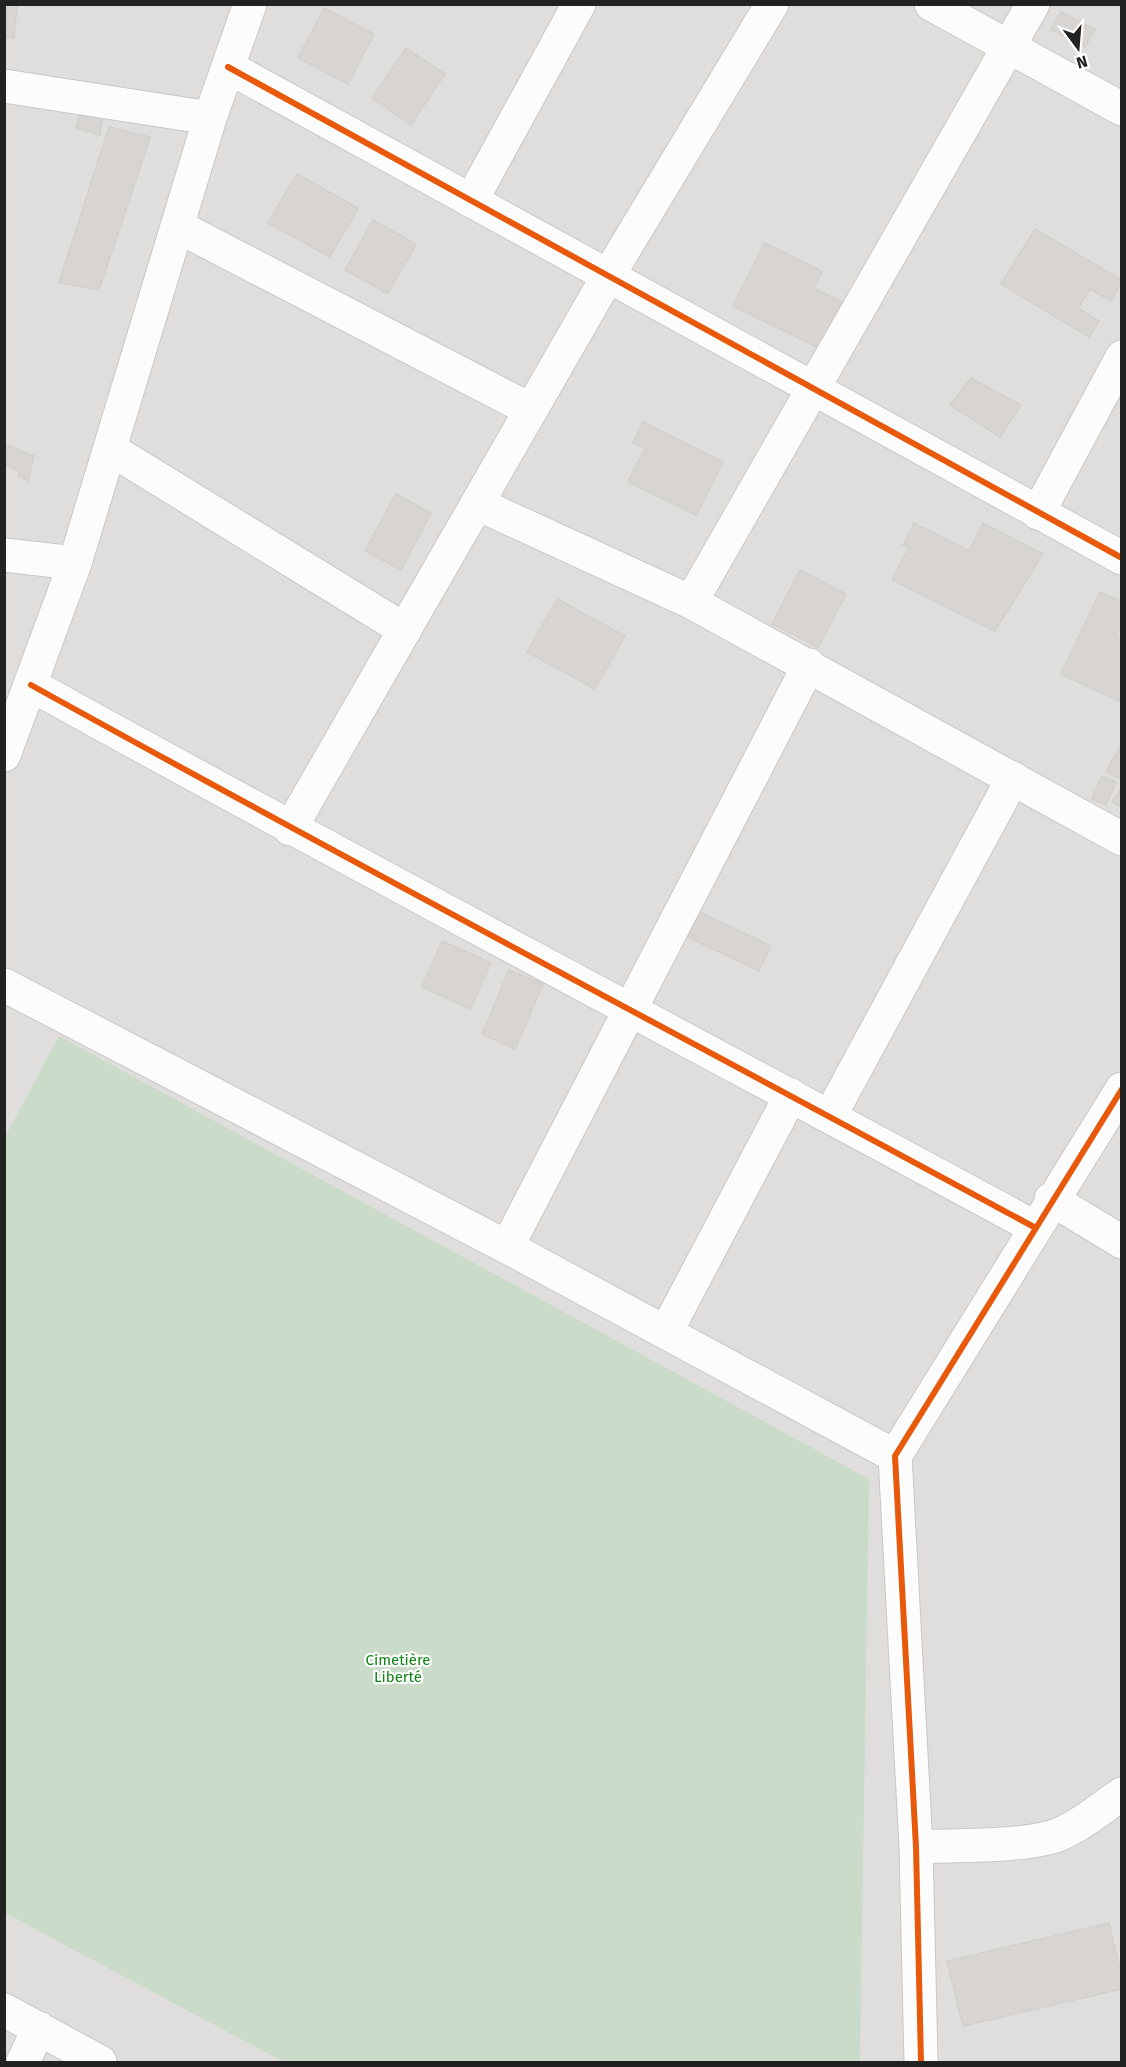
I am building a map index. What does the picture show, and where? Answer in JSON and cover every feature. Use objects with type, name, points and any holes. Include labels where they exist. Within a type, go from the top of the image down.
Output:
[{"type":"street","points":[[4,756],[75,564],[210,118],[250,4]]},
{"type":"street","points":[[471,201],[579,4]]},
{"type":"street","points":[[290,829],[608,276],[772,4]]},
{"type":"street","points":[[931,4],[1122,109]]},
{"type":"street","points":[[691,602],[1033,4]]},
{"type":"street","points":[[228,67],[1122,558]]},
{"type":"street","points":[[4,86],[210,118]]},
{"type":"street","points":[[177,226],[531,410]]},
{"type":"street","points":[[1038,513],[1122,357]]},
{"type":"street","points":[[110,449],[405,630]]},
{"type":"street","points":[[477,504],[691,602],[1122,839]]},
{"type":"street","points":[[4,555],[75,564]]},
{"type":"street","points":[[507,1247],[809,665]]},
{"type":"street","points":[[31,685],[290,829],[630,1008],[1034,1227]]},
{"type":"street","points":[[830,1116],[1013,778]]},
{"type":"street","points":[[4,984],[507,1247],[895,1456]]},
{"type":"street","points":[[666,1332],[791,1095]]},
{"type":"street","points":[[921,2062],[916,1847],[895,1456],[1051,1199],[1120,1095]]},
{"type":"street","points":[[1051,1199],[1122,1242]]},
{"type":"street","points":[[916,1847],[1034,1840],[1054,1836],[1072,1828],[1122,1794]]},
{"type":"street","points":[[4,2010],[100,2062]]},
{"type":"street","points":[[23,2062],[39,2028]]},
{"type":"shaded area","points":[[5,5],[1121,5],[1121,2062],[5,2062]]},
{"type":"green space","name":"Cimetière Liberté","points":[[59,1036],[869,1479],[860,2062],[284,2062],[5,1913],[5,1137]]},
{"type":"building","points":[[4,4],[17,4],[14,38],[4,37]]},
{"type":"building","points":[[324,8],[374,34],[348,84],[298,58]]},
{"type":"building","points":[[1061,12],[1095,29],[1085,47],[1051,30]]},
{"type":"building","points":[[406,48],[445,74],[411,125],[372,98]]},
{"type":"building","points":[[82,108],[105,114],[100,135],[76,128]]},
{"type":"building","points":[[109,127],[150,137],[99,290],[59,283]]},
{"type":"building","points":[[297,174],[358,208],[330,257],[268,223]]},
{"type":"building","points":[[373,220],[416,244],[388,294],[345,270]]},
{"type":"building","points":[[1035,229],[1122,280],[1111,301],[1090,289],[1078,308],[1099,321],[1089,337],[1001,284]]},
{"type":"building","points":[[765,243],[822,271],[814,288],[842,302],[819,348],[733,306]]},
{"type":"building","points":[[971,378],[1021,405],[1000,437],[950,405]]},
{"type":"building","points":[[643,422],[723,462],[696,515],[628,482],[645,448],[633,443]]},
{"type":"building","points":[[4,444],[34,456],[28,481],[18,475],[19,471],[4,464]]},
{"type":"building","points":[[396,494],[431,513],[401,570],[365,551]]},
{"type":"building","points":[[914,523],[969,551],[983,523],[1043,554],[995,631],[892,580],[909,548],[903,545]]},
{"type":"building","points":[[800,570],[846,594],[818,647],[772,624]]},
{"type":"building","points":[[1100,592],[1122,602],[1122,625],[1116,636],[1122,638],[1122,694],[1118,701],[1061,674]]},
{"type":"building","points":[[557,599],[625,636],[595,689],[527,652]]},
{"type":"building","points":[[1122,744],[1122,780],[1106,771]]},
{"type":"building","points":[[1102,776],[1116,782],[1106,805],[1092,799]]},
{"type":"building","points":[[1122,788],[1122,808],[1112,802]]},
{"type":"building","points":[[691,908],[771,946],[759,971],[679,933]]},
{"type":"building","points":[[442,941],[491,963],[470,1009],[422,987]]},
{"type":"building","points":[[509,970],[543,984],[515,1049],[482,1034]]},
{"type":"building","points":[[1109,1923],[1122,1978],[1122,1989],[963,2026],[947,1961]]},
{"type":"cycle path","points":[[228,67],[1122,558]]},
{"type":"cycle path","points":[[31,685],[406,890],[1034,1227]]},
{"type":"cycle path","points":[[921,2062],[916,1847],[895,1456],[1122,1089]]}]
